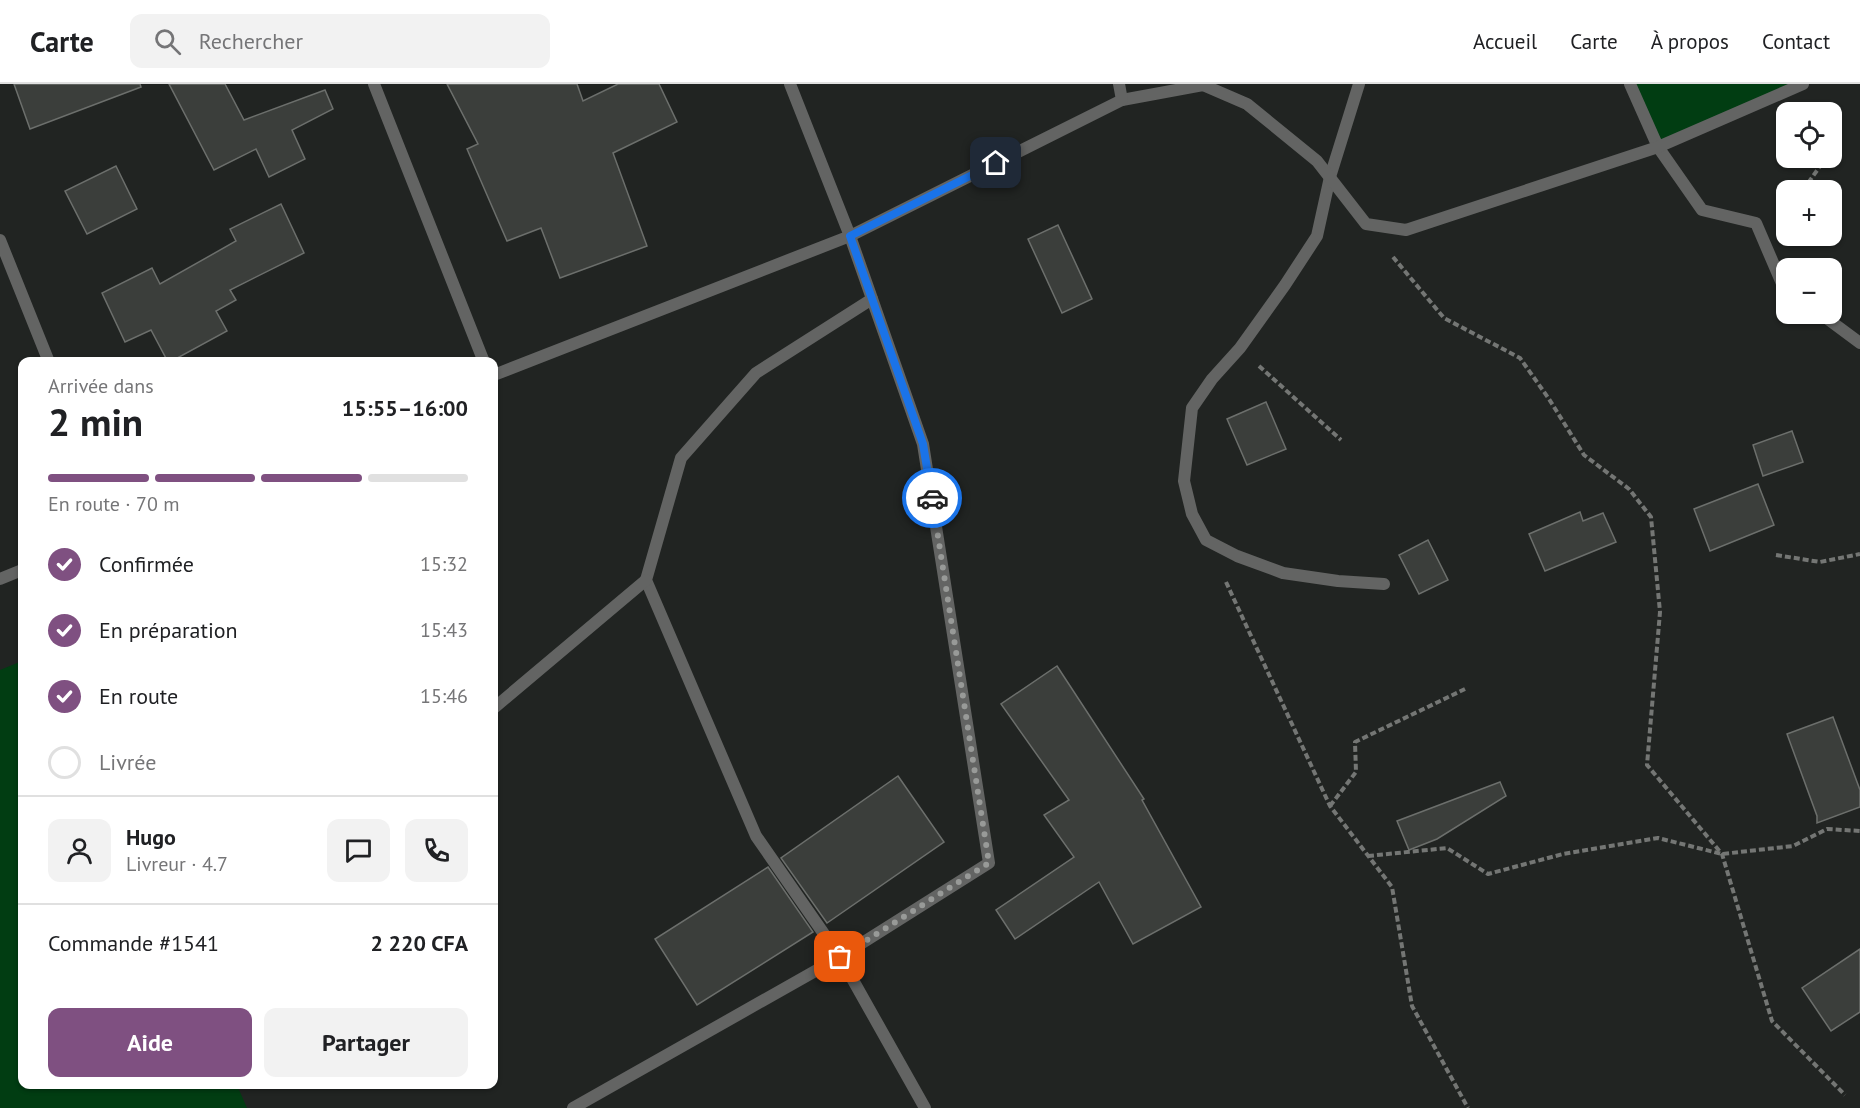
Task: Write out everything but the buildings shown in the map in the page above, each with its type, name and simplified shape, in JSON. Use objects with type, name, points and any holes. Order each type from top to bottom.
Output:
[{"type":"street","points":[[374,84],[482,357]]},
{"type":"street","points":[[573,1108],[840,957],[989,863],[923,444],[850,236],[790,84]]},
{"type":"street","points":[[1119,84],[1122,100]]},
{"type":"street","points":[[1359,84],[1330,177],[1317,236],[1240,348],[1212,379],[1192,408],[1184,481],[1192,514],[1206,540],[1237,556],[1283,573],[1338,581],[1384,584]]},
{"type":"street","points":[[1630,84],[1658,147],[1702,210],[1756,224],[1776,268]]},
{"type":"street","points":[[498,373],[850,236],[1122,100],[1203,85],[1247,104],[1317,161],[1366,224],[1406,230],[1658,147],[1803,84]]},
{"type":"street","points":[[0,240],[47,357]]},
{"type":"street","points":[[498,705],[646,580],[681,458],[756,373],[872,299]]},
{"type":"street","points":[[1834,324],[1860,343]]},
{"type":"street","points":[[0,579],[18,572]]},
{"type":"street","points":[[646,580],[756,836],[840,957],[925,1108]]},
{"type":"path","points":[[1366,224],[1444,318],[1520,358],[1584,455],[1629,489],[1651,517],[1660,612],[1647,765],[1722,854],[1772,1021],[1845,1095]]},
{"type":"path","points":[[1240,348],[1341,441]]},
{"type":"path","points":[[1206,540],[1330,806],[1392,887],[1412,1006],[1468,1108]]},
{"type":"path","points":[[1776,555],[1820,562],[1860,554]]},
{"type":"path","points":[[1330,806],[1356,772],[1355,742],[1465,689]]},
{"type":"path","points":[[1368,856],[1447,848],[1488,874],[1563,854],[1658,838],[1722,854],[1793,846],[1827,829],[1860,831]]},
{"type":"green space","points":[[1630,84],[1803,84],[1658,147]]},
{"type":"green space","points":[[18,663],[18,1089],[239,1089],[247,1108],[0,1108],[0,670]]},
{"type":"way so far","points":[[840,957],[989,863],[932,498]]},
{"type":"route","points":[[932,498],[923,444],[850,236],[996,163]]}]
